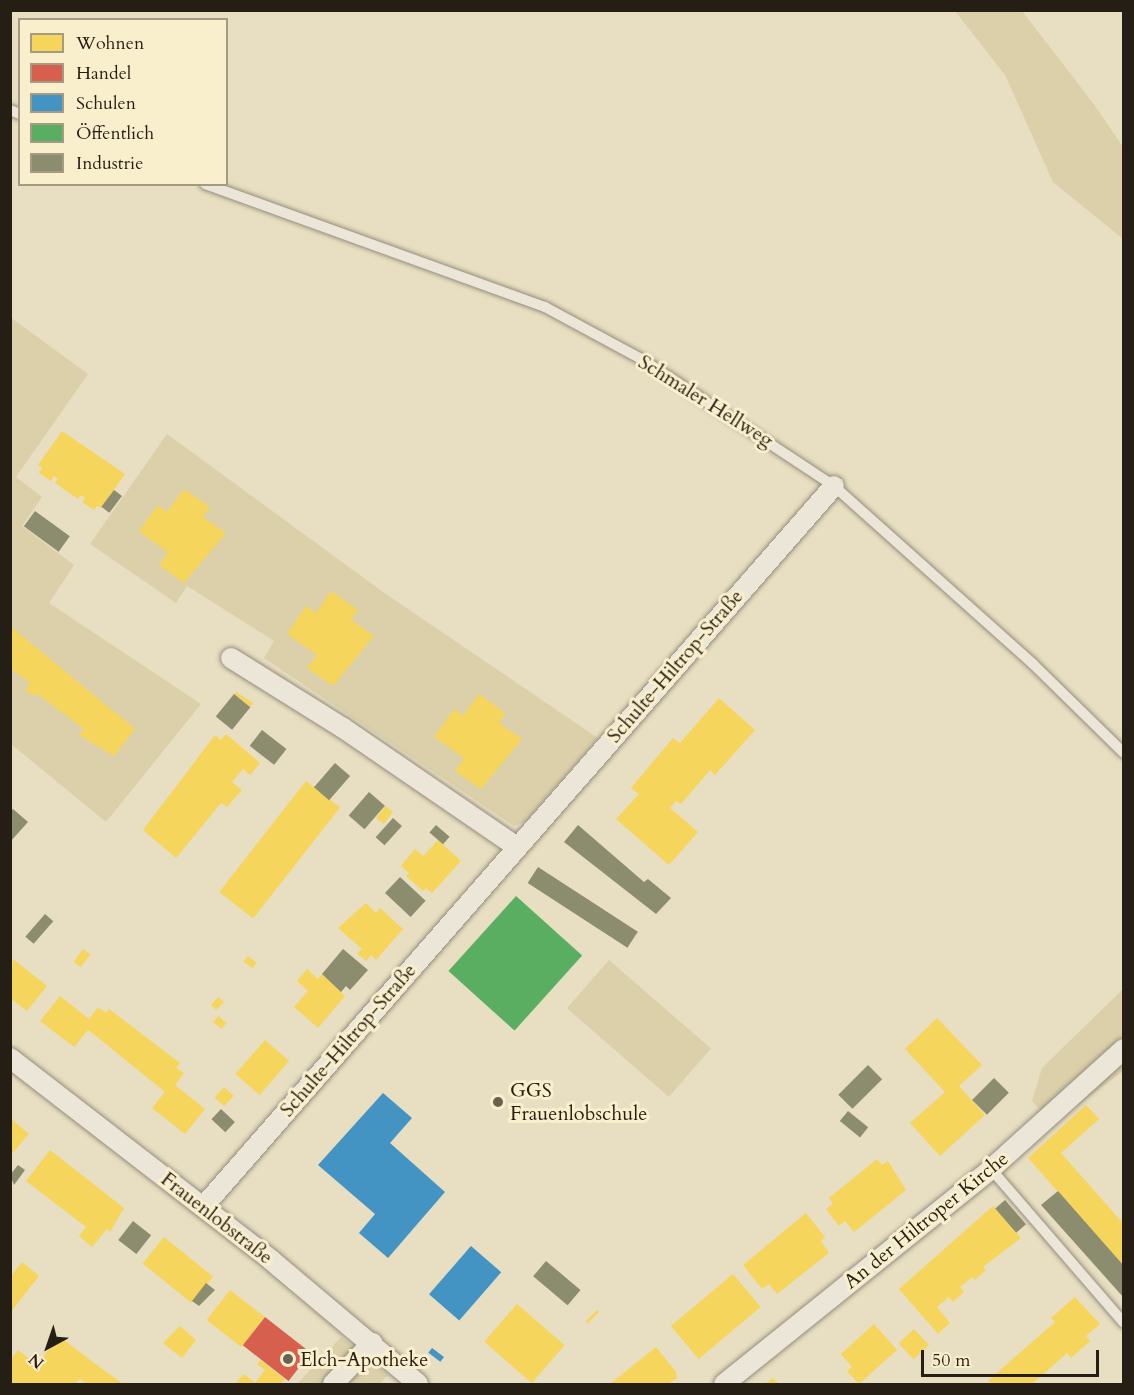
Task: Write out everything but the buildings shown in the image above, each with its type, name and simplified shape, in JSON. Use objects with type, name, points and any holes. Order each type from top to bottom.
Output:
[{"type":"street","name":"Schulte-Hiltrop-Straße","points":[[203,1207],[834,486]]},
{"type":"street","points":[[231,658],[343,728],[517,847]]},
{"type":"street","name":"An der Hiltroper Kirche","points":[[724,1384],[991,1169],[1124,1049]]},
{"type":"street","name":"Frauenlobstraße","points":[[10,1058],[203,1207],[372,1343],[418,1384]]},
{"type":"street","points":[[333,1384],[372,1343]]},
{"type":"lane","name":"Schmaler Hellweg","points":[[210,186],[545,307],[643,360],[834,486],[1033,664],[1124,753]]},
{"type":"lane","points":[[991,1169],[1124,1323]]},
{"type":"shaded area","points":[[955,11],[1022,11],[1093,103],[1123,147],[1123,239],[1053,182],[1005,75]]},
{"type":"shaded area","points":[[10,317],[88,374],[16,477],[42,497],[22,526],[74,565],[49,603],[201,704],[106,822],[11,744]]},
{"type":"shaded area","points":[[167,434],[383,592],[598,738],[525,822],[514,826],[264,658],[274,641],[187,586],[176,603],[90,544]]},
{"type":"shaded area","points":[[609,960],[711,1049],[669,1097],[567,1008]]},
{"type":"shaded area","points":[[1123,989],[1123,1071],[1053,1124],[1032,1101],[1042,1068]]},
{"type":"shaded area","points":[[341,1337],[388,1375],[379,1384],[297,1384]]},
{"type":"place","name":"GGS Frauenlobschule","points":[[498,1102]]},
{"type":"place","name":"Elch-Apotheke","points":[[288,1359]]}]
